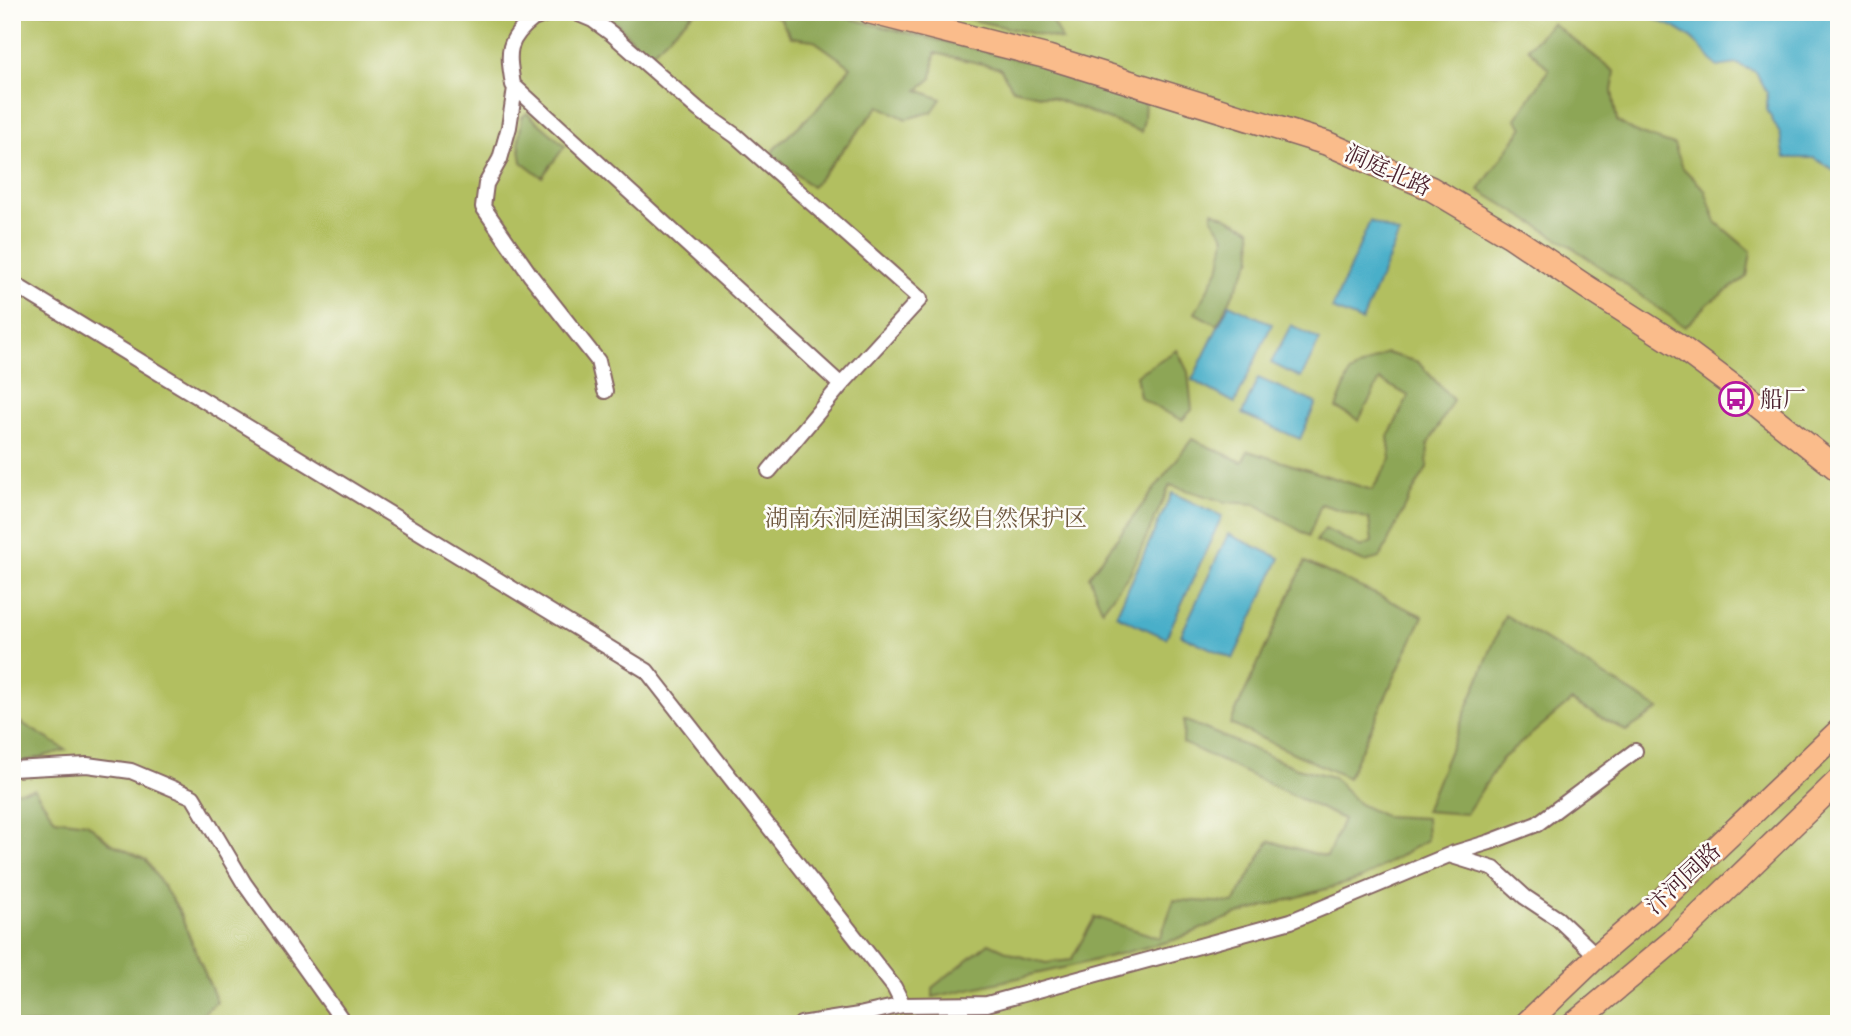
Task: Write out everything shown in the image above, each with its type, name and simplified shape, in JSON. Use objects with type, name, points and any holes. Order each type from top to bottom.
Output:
[{"type":"main road","name":"洞庭北路","points":[[870,12],[1048,57],[1326,143],[1430,188],[1509,235],[1679,346],[1839,470]]},
{"type":"main road","name":"洞庭北路","points":[[911,12],[1072,54],[1258,112],[1343,139],[1423,173],[1513,225],[1665,324],[1729,370],[1839,458]]},
{"type":"main road","name":"汴河园路","points":[[1526,1024],[1597,956],[1651,910],[1839,731]]},
{"type":"main road","name":"汴河园路","points":[[1574,1024],[1673,941],[1839,780]]},
{"type":"street","points":[[551,12],[529,16],[508,53],[515,88],[841,385]]},
{"type":"street","points":[[574,12],[593,20],[612,34],[699,110],[736,136],[920,299],[841,385],[769,471]]},
{"type":"street","points":[[515,88],[506,137],[500,159],[486,184],[483,207],[531,276],[598,361],[605,390]]},
{"type":"street","points":[[12,283],[647,671],[894,987],[902,1005]]},
{"type":"street","points":[[801,1024],[902,1005],[987,1004],[1291,921],[1449,855],[1537,824],[1635,751]]},
{"type":"street","points":[[12,769],[87,765],[131,771],[193,797],[244,883],[345,1024]]},
{"type":"street","points":[[1449,855],[1494,869],[1525,897],[1558,919],[1597,956]]},
{"type":"green space","name":"湖南东洞庭湖国家级自然保护区","points":[[12,12],[1839,12],[1839,1024],[12,1024]]},
{"type":"green space","points":[[588,12],[694,12],[647,57],[617,23],[596,19]]},
{"type":"green space","points":[[765,12],[827,12],[1038,64],[1065,76],[1145,99],[1141,132],[1053,98],[1013,89],[1000,68],[935,53],[932,78],[918,90],[941,99],[932,112],[906,119],[879,106],[812,187],[771,154],[817,109],[851,67],[813,40],[791,37],[780,18]]},
{"type":"green space","points":[[938,12],[1050,12],[1051,20],[1062,40]]},
{"type":"green space","points":[[1552,23],[1615,72],[1612,91],[1617,121],[1635,132],[1674,145],[1683,168],[1705,190],[1716,222],[1751,252],[1747,277],[1709,303],[1685,327],[1572,247],[1479,190],[1523,127],[1516,119],[1549,69],[1528,48]]},
{"type":"green space","points":[[527,113],[565,146],[542,177],[522,162],[519,141],[522,117]]},
{"type":"green space","points":[[1213,211],[1251,229],[1252,258],[1217,325],[1195,313],[1220,266],[1225,237],[1212,218]]},
{"type":"green space","points":[[1177,350],[1188,372],[1192,410],[1182,420],[1140,397],[1136,375]]},
{"type":"green space","points":[[1386,353],[1418,362],[1453,400],[1428,445],[1427,468],[1380,558],[1364,562],[1316,541],[1325,529],[1361,547],[1372,542],[1369,519],[1321,504],[1309,536],[1255,504],[1225,502],[1170,485],[1130,573],[1102,610],[1089,576],[1192,439],[1242,462],[1248,451],[1372,490],[1391,459],[1388,437],[1409,396],[1380,380],[1359,420],[1336,408],[1350,373]]},
{"type":"green space","points":[[1305,562],[1423,616],[1348,778],[1230,724]]},
{"type":"green space","points":[[1505,615],[1659,709],[1626,731],[1571,701],[1502,759],[1466,814],[1425,811]]},
{"type":"green space","points":[[12,717],[66,750],[12,765]]},
{"type":"green space","points":[[1184,720],[1297,768],[1333,777],[1359,804],[1384,816],[1426,818],[1427,840],[1361,879],[1238,914],[1174,940],[933,997],[933,987],[989,943],[1015,955],[1046,963],[1071,960],[1095,917],[1160,938],[1174,900],[1234,903],[1269,841],[1327,857],[1343,819],[1183,743]]},
{"type":"green space","points":[[34,789],[55,819],[87,823],[110,843],[146,860],[178,909],[217,1002],[189,1024],[12,1024],[12,792]]},
{"type":"water","points":[[1642,12],[1839,12],[1839,173],[1814,158],[1785,158],[1780,134],[1767,110],[1767,93],[1756,72],[1737,64],[1717,67],[1689,37]]},
{"type":"water","points":[[1370,221],[1399,234],[1362,321],[1332,309]]},
{"type":"water","points":[[1229,304],[1272,324],[1235,403],[1192,380]]},
{"type":"water","points":[[1291,325],[1320,340],[1301,378],[1271,363]]},
{"type":"water","points":[[1258,378],[1316,403],[1300,439],[1242,414]]},
{"type":"water","points":[[1172,493],[1222,516],[1166,638],[1116,615]]},
{"type":"water","points":[[1228,534],[1280,558],[1233,659],[1181,635]]},
{"type":"place","name":"船厂","points":[[1736,399]]}]
